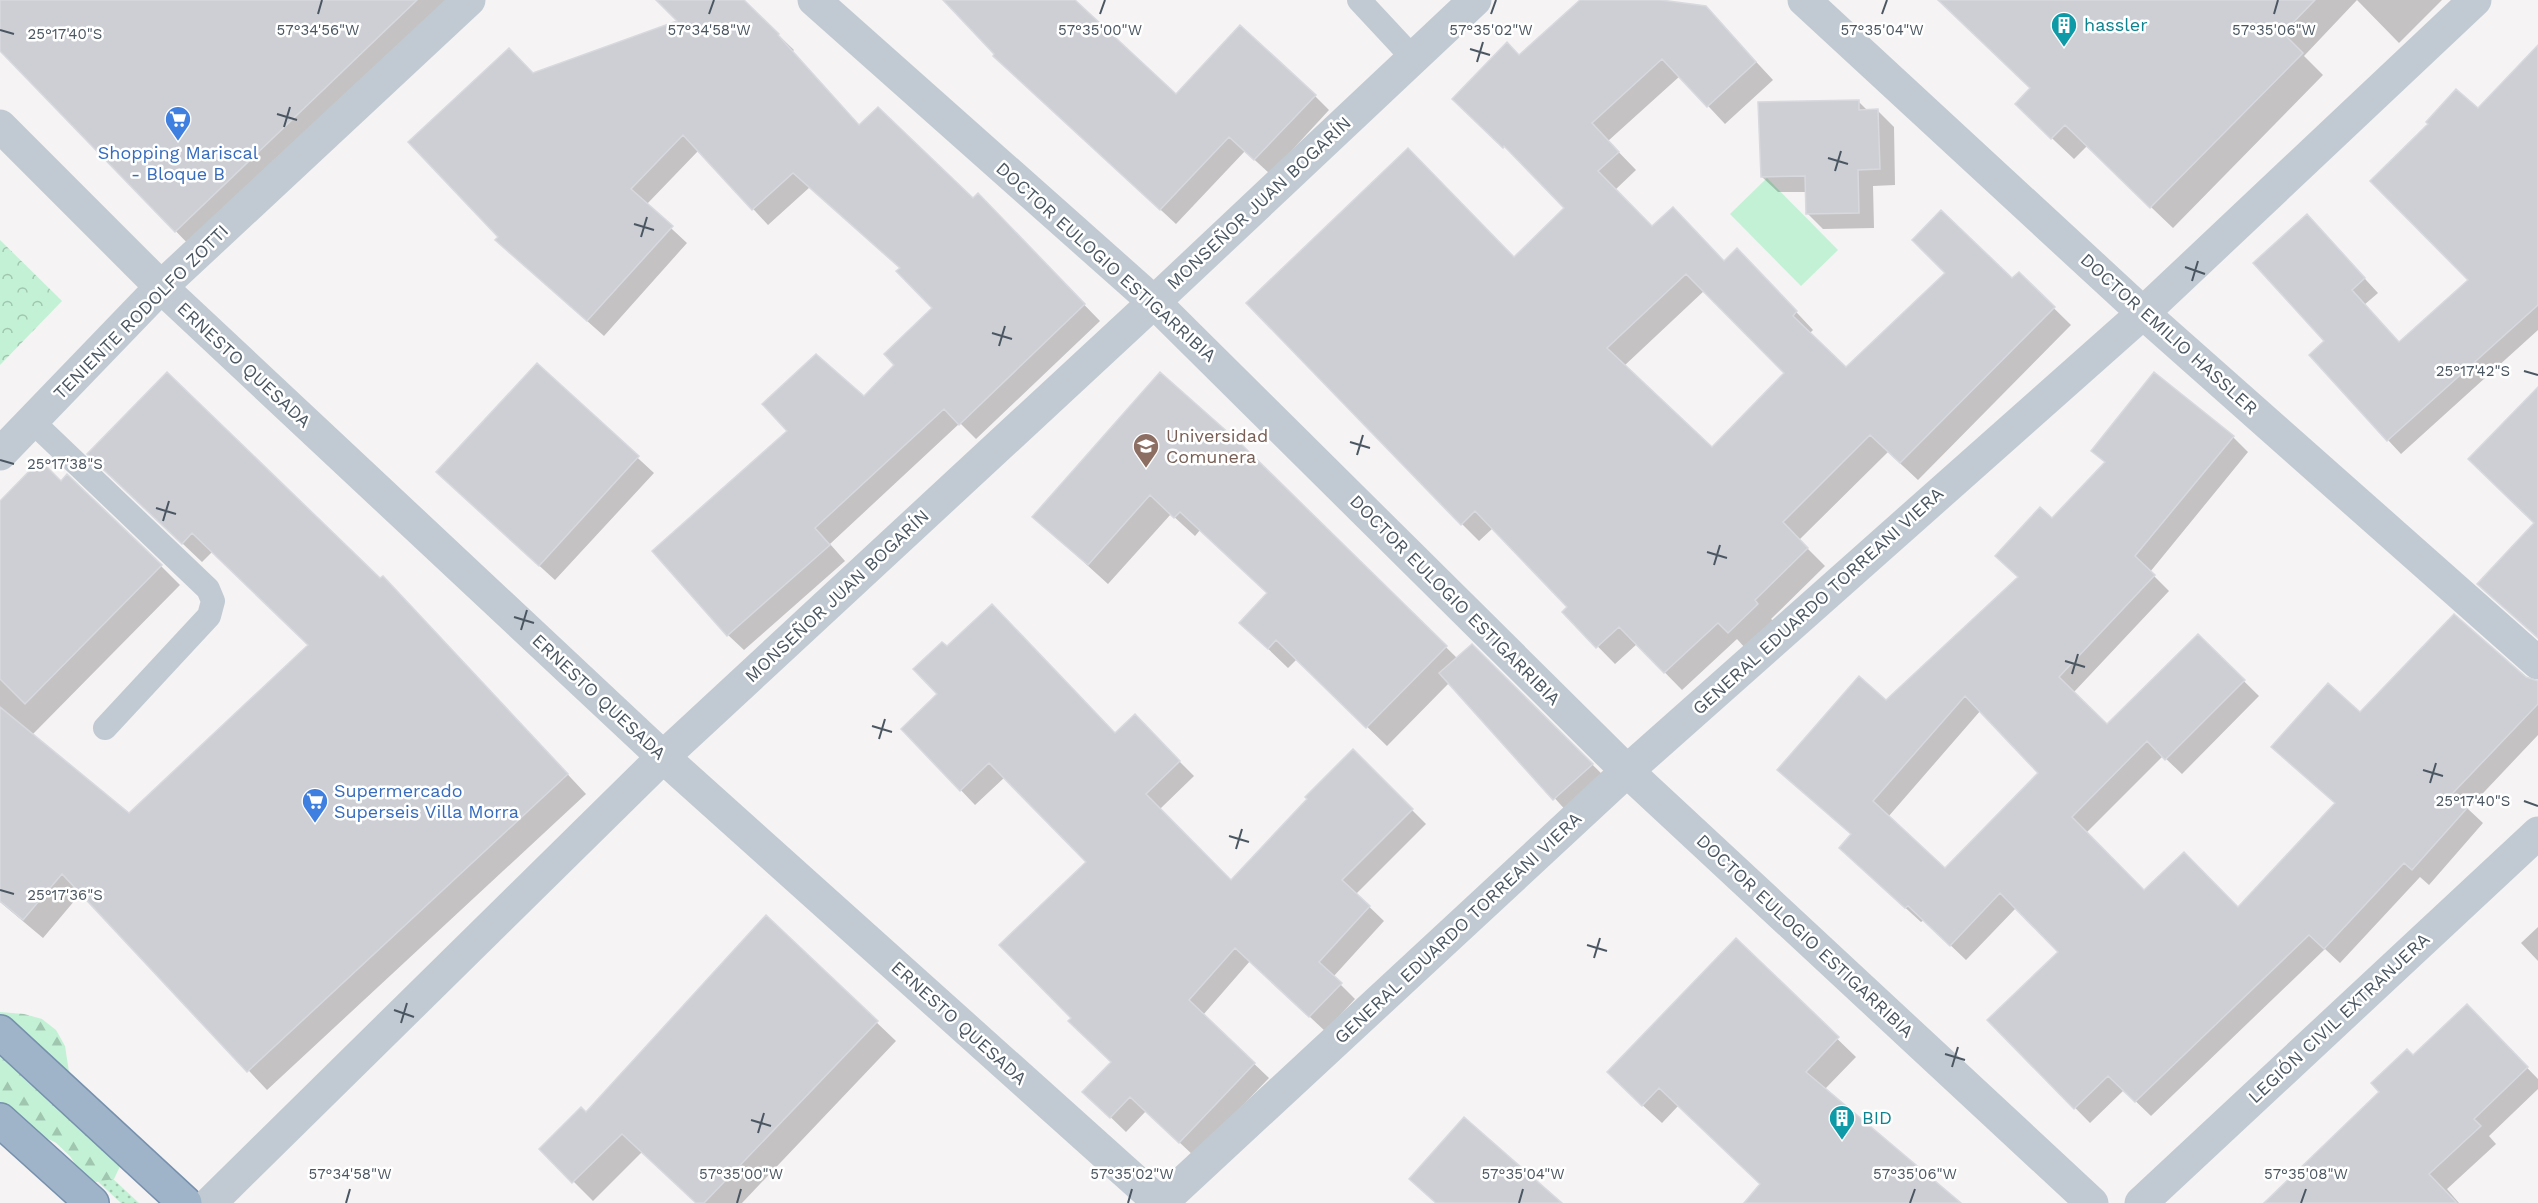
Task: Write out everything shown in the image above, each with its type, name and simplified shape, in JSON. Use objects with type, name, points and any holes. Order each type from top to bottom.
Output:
[{"type":"highway","points":[[0,1032],[185,1203]]},
{"type":"highway","points":[[0,1120],[92,1203]]},
{"type":"street","name":"TENIENTE RODOLFO ZOTTI","points":[[0,454],[160,287],[469,0]]},
{"type":"street","name":"DOCTOR EULOGIO ESTIGARRIBIA","points":[[814,0],[1154,302],[1627,771],[2092,1203]]},
{"type":"street","name":"MONSEÑOR JUAN BOGARÍN","points":[[210,1203],[663,757],[1154,302],[1475,0]]},
{"type":"street","name":"DOCTOR EMILIO HASSLER","points":[[1804,0],[2143,313],[2538,663]]},
{"type":"street","name":"GENERAL EDUARDO TORREANI VIERA","points":[[1160,1203],[1627,771],[2143,313],[2475,0]]},
{"type":"street","name":"ERNESTO QUESADA","points":[[0,126],[160,287],[663,757],[1160,1203]]},
{"type":"street","name":"LEGIÓN CIVIL EXTRANJERA","points":[[2141,1203],[2538,833]]},
{"type":"lane","points":[[1359,0],[1413,58]]},
{"type":"lane","points":[[33,422],[208,589],[213,601],[209,616],[105,728]]},
{"type":"green space","points":[[1767,178],[1838,250],[1801,286],[1730,214]]},
{"type":"green space","points":[[0,240],[62,301],[0,365]]},
{"type":"green space","points":[[0,1012],[24,1014],[42,1019],[56,1030],[65,1046],[71,1085],[122,1162],[114,1179],[96,1182],[80,1172],[70,1156],[57,1143],[0,1118]]},
{"type":"green space","points":[[0,1074],[139,1203],[121,1203],[0,1091]]},
{"type":"building","name":"Shopping Mariscal - Bloque B","points":[[0,0],[417,0],[175,232],[0,51]]},
{"type":"building","points":[[656,0],[744,0],[779,34],[859,125],[878,107],[973,198],[978,193],[1085,304],[959,425],[944,409],[815,528],[830,545],[727,636],[652,551],[787,431],[762,404],[816,354],[864,396],[894,365],[884,354],[932,308],[896,271],[900,268],[793,173],[752,210],[683,135],[631,189],[673,226],[587,321],[495,240],[498,237],[408,142],[509,48],[533,73],[677,21]]},
{"type":"building","points":[[943,0],[1075,0],[1176,94],[1240,25],[1316,95],[1254,160],[1229,137],[1160,210],[993,56],[994,54]]},
{"type":"building","points":[[1580,0],[1661,0],[1706,6],[1756,62],[1707,107],[1662,59],[1592,123],[1619,152],[1598,171],[1652,226],[1673,207],[1724,261],[1737,248],[1797,311],[1793,316],[1846,367],[1945,273],[1912,240],[1941,210],[2012,278],[2019,272],[2055,307],[1900,463],[1870,435],[1783,522],[1808,548],[1755,600],[1758,604],[1728,633],[1718,623],[1664,673],[1619,627],[1596,648],[1562,612],[1567,607],[1475,511],[1461,525],[1246,303],[1408,148],[1514,257],[1564,208],[1504,146],[1503,148],[1452,99],[1507,42],[1519,55]],"holes":[[[1686,274],[1784,373],[1712,447],[1607,348]]]},
{"type":"building","points":[[1938,0],[2315,0],[2283,33],[2303,53],[2150,208],[2065,125],[2051,139],[2015,104],[2030,88]]},
{"type":"building","points":[[2538,45],[2538,305],[2387,441],[2309,355],[2324,341],[2253,263],[2307,214],[2365,278],[2352,290],[2399,342],[2468,280],[2370,181],[2428,124],[2426,122],[2456,89],[2478,108]]},
{"type":"building","points":[[1859,100],[1859,110],[1878,109],[1880,169],[1858,170],[1859,213],[1806,214],[1805,176],[1761,177],[1758,102]]},
{"type":"building","points":[[537,363],[639,456],[539,566],[436,472]]},
{"type":"building","name":"Supermercado Superseis Villa Morra","points":[[167,372],[380,578],[383,576],[568,774],[247,1072],[62,874],[23,920],[0,901],[0,707],[129,813],[308,645],[192,533],[182,544],[87,454]]},
{"type":"building","points":[[1160,372],[1240,443],[1447,646],[1366,728],[1276,640],[1268,649],[1239,623],[1267,593],[1180,512],[1174,518],[1150,495],[1088,565],[1032,517]]},
{"type":"building","points":[[2154,372],[2234,436],[2135,556],[2155,575],[2059,677],[2107,724],[2198,634],[2245,680],[2165,760],[2147,741],[2072,817],[2144,890],[2184,852],[2238,907],[2335,803],[2271,747],[2328,683],[2360,712],[2454,614],[2526,677],[2538,681],[2538,704],[2453,793],[2468,807],[2412,870],[2404,863],[2324,949],[2309,935],[2135,1102],[2108,1076],[2074,1109],[1987,1020],[2058,952],[2000,893],[1950,946],[1908,906],[1905,908],[1839,848],[1851,834],[1777,770],[1859,676],[1886,700],[2018,577],[1995,556],[2040,507],[2052,518],[2105,462],[2091,451]],"holes":[[[1965,696],[2038,773],[1945,868],[1873,801]]]},
{"type":"building","points":[[2538,387],[2538,638],[2477,584],[2534,523],[2468,459]]},
{"type":"building","points":[[40,460],[61,481],[67,474],[162,565],[25,704],[0,679],[0,501]]},
{"type":"building","points":[[992,604],[1115,733],[1135,714],[1180,761],[1146,794],[1231,880],[1307,799],[1305,797],[1353,749],[1413,809],[1342,880],[1370,906],[1319,962],[1342,983],[1309,1017],[1235,948],[1189,1000],[1255,1063],[1179,1143],[1130,1097],[1110,1118],[1082,1092],[1111,1062],[1068,1021],[1071,1018],[999,945],[1086,862],[989,763],[960,791],[901,729],[937,694],[913,669],[942,642],[947,646]]},
{"type":"building","points":[[1472,644],[1593,764],[1553,800],[1439,673]]},
{"type":"building","points":[[766,915],[878,1021],[704,1203],[696,1203],[622,1134],[572,1183],[539,1149],[581,1107],[586,1112]]},
{"type":"building","points":[[1736,938],[1839,1037],[1806,1072],[1961,1203],[1744,1203],[1760,1184],[1659,1088],[1642,1106],[1607,1072]]},
{"type":"building","points":[[2467,1004],[2528,1067],[2474,1119],[2481,1126],[2429,1174],[2457,1203],[2264,1203],[2379,1092],[2371,1083],[2407,1049],[2413,1055]]},
{"type":"building","points":[[1464,1117],[1562,1203],[1436,1203],[1409,1179]]},
{"type":"place","name":"hassler","points":[[2064,48]]},
{"type":"place","name":"Shopping Mariscal - Bloque B","points":[[178,142]]},
{"type":"place","name":"Universidad Comunera","points":[[1146,469]]},
{"type":"place","name":"Supermercado Superseis Villa Morra","points":[[315,824]]},
{"type":"place","name":"BID","points":[[1842,1141]]}]
